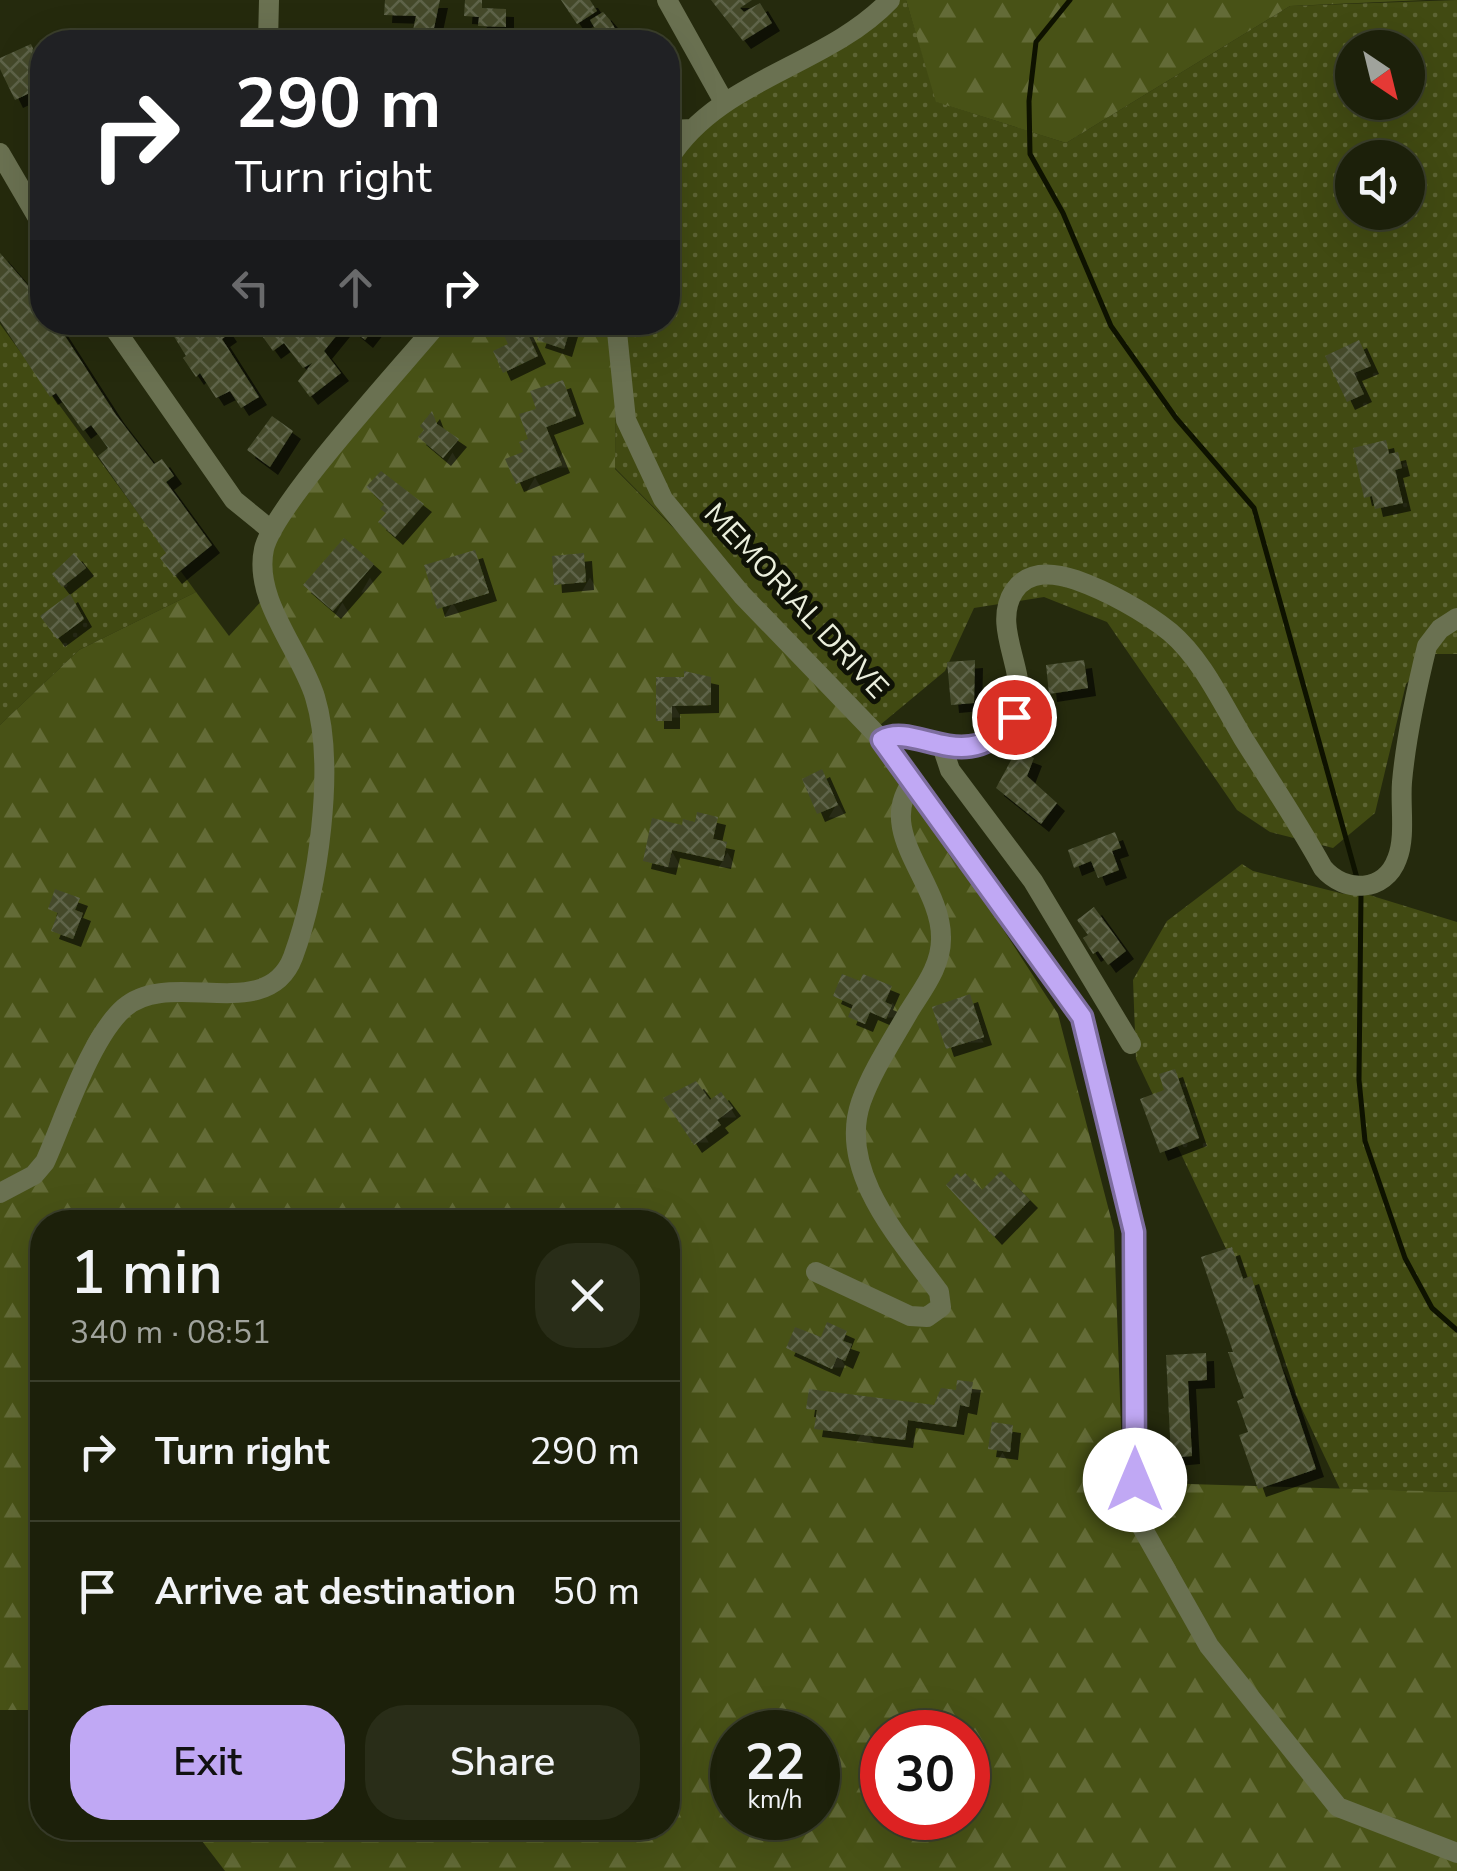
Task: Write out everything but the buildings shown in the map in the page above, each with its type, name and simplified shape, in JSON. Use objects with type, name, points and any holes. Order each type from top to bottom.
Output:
[{"type":"street","points":[[268,30],[269,0]]},
{"type":"street","points":[[667,0],[724,102]]},
{"type":"street","points":[[680,145],[724,102],[862,24],[890,0]]},
{"type":"street","points":[[680,130],[693,129]]},
{"type":"street","points":[[0,154],[30,205]]},
{"type":"street","points":[[119,335],[234,500],[272,531]]},
{"type":"street","points":[[0,1193],[34,1175],[45,1162],[100,1042],[124,1008],[163,990],[246,993],[276,980],[292,958],[319,842],[325,752],[312,686],[275,610],[264,574],[265,546],[272,531],[429,335]]},
{"type":"street","name":"MEMORIAL DRIVE","points":[[617,335],[626,420],[663,499],[742,595],[882,740],[1082,1017],[1134,1232],[1135,1515],[1210,1646],[1338,1806],[1457,1853]]},
{"type":"street","points":[[882,740],[896,735],[942,746],[984,742],[1010,722],[1021,695],[1008,628],[1011,598],[1022,583],[1037,575],[1067,577],[1138,612],[1178,640],[1209,682],[1323,868],[1343,884],[1371,885],[1383,879],[1398,856],[1402,780],[1426,646],[1440,629],[1457,618]]},
{"type":"street","points":[[942,746],[950,770],[1033,881],[1131,1044]]},
{"type":"street","points":[[816,1272],[910,1316],[932,1315],[942,1302],[877,1203],[856,1142],[858,1114],[868,1087],[930,976],[941,948],[938,914],[898,817],[903,795],[914,781]]},
{"type":"green space","points":[[895,0],[906,0],[937,102],[1066,143],[1290,6],[1457,0],[1457,654],[1434,654],[1406,684],[1375,813],[1333,848],[1270,832],[1237,810],[1107,622],[1044,597],[974,608],[945,671],[874,730],[615,468],[616,335],[680,335],[680,129]]},
{"type":"green space","points":[[906,0],[1426,0],[1290,6],[1066,143],[936,102]]},
{"type":"green space","points":[[0,324],[196,592],[79,650],[0,725]]},
{"type":"green space","points":[[434,335],[616,335],[615,469],[874,730],[1058,1014],[1114,1230],[1123,1482],[1457,1492],[1457,1871],[225,1871],[201,1840],[680,1840],[680,1210],[30,1210],[30,1710],[0,1710],[0,725],[79,650],[196,592],[229,636],[268,594],[269,536]]},
{"type":"green space","points":[[1242,864],[1253,871],[1344,894],[1366,894],[1457,922],[1457,1492],[1340,1489],[1136,1059],[1133,980],[1167,921]]},
{"type":"waterway","points":[[1070,0],[1036,42],[1029,101],[1030,154],[1063,213],[1111,326],[1176,418],[1254,508],[1357,878]]},
{"type":"waterway","points":[[1361,893],[1359,1080],[1365,1141],[1405,1258],[1432,1308],[1457,1330]]},
{"type":"route","points":[[1014,717],[1002,732],[976,744],[942,746],[896,735],[882,740],[1082,1017],[1134,1232],[1135,1480]]}]
